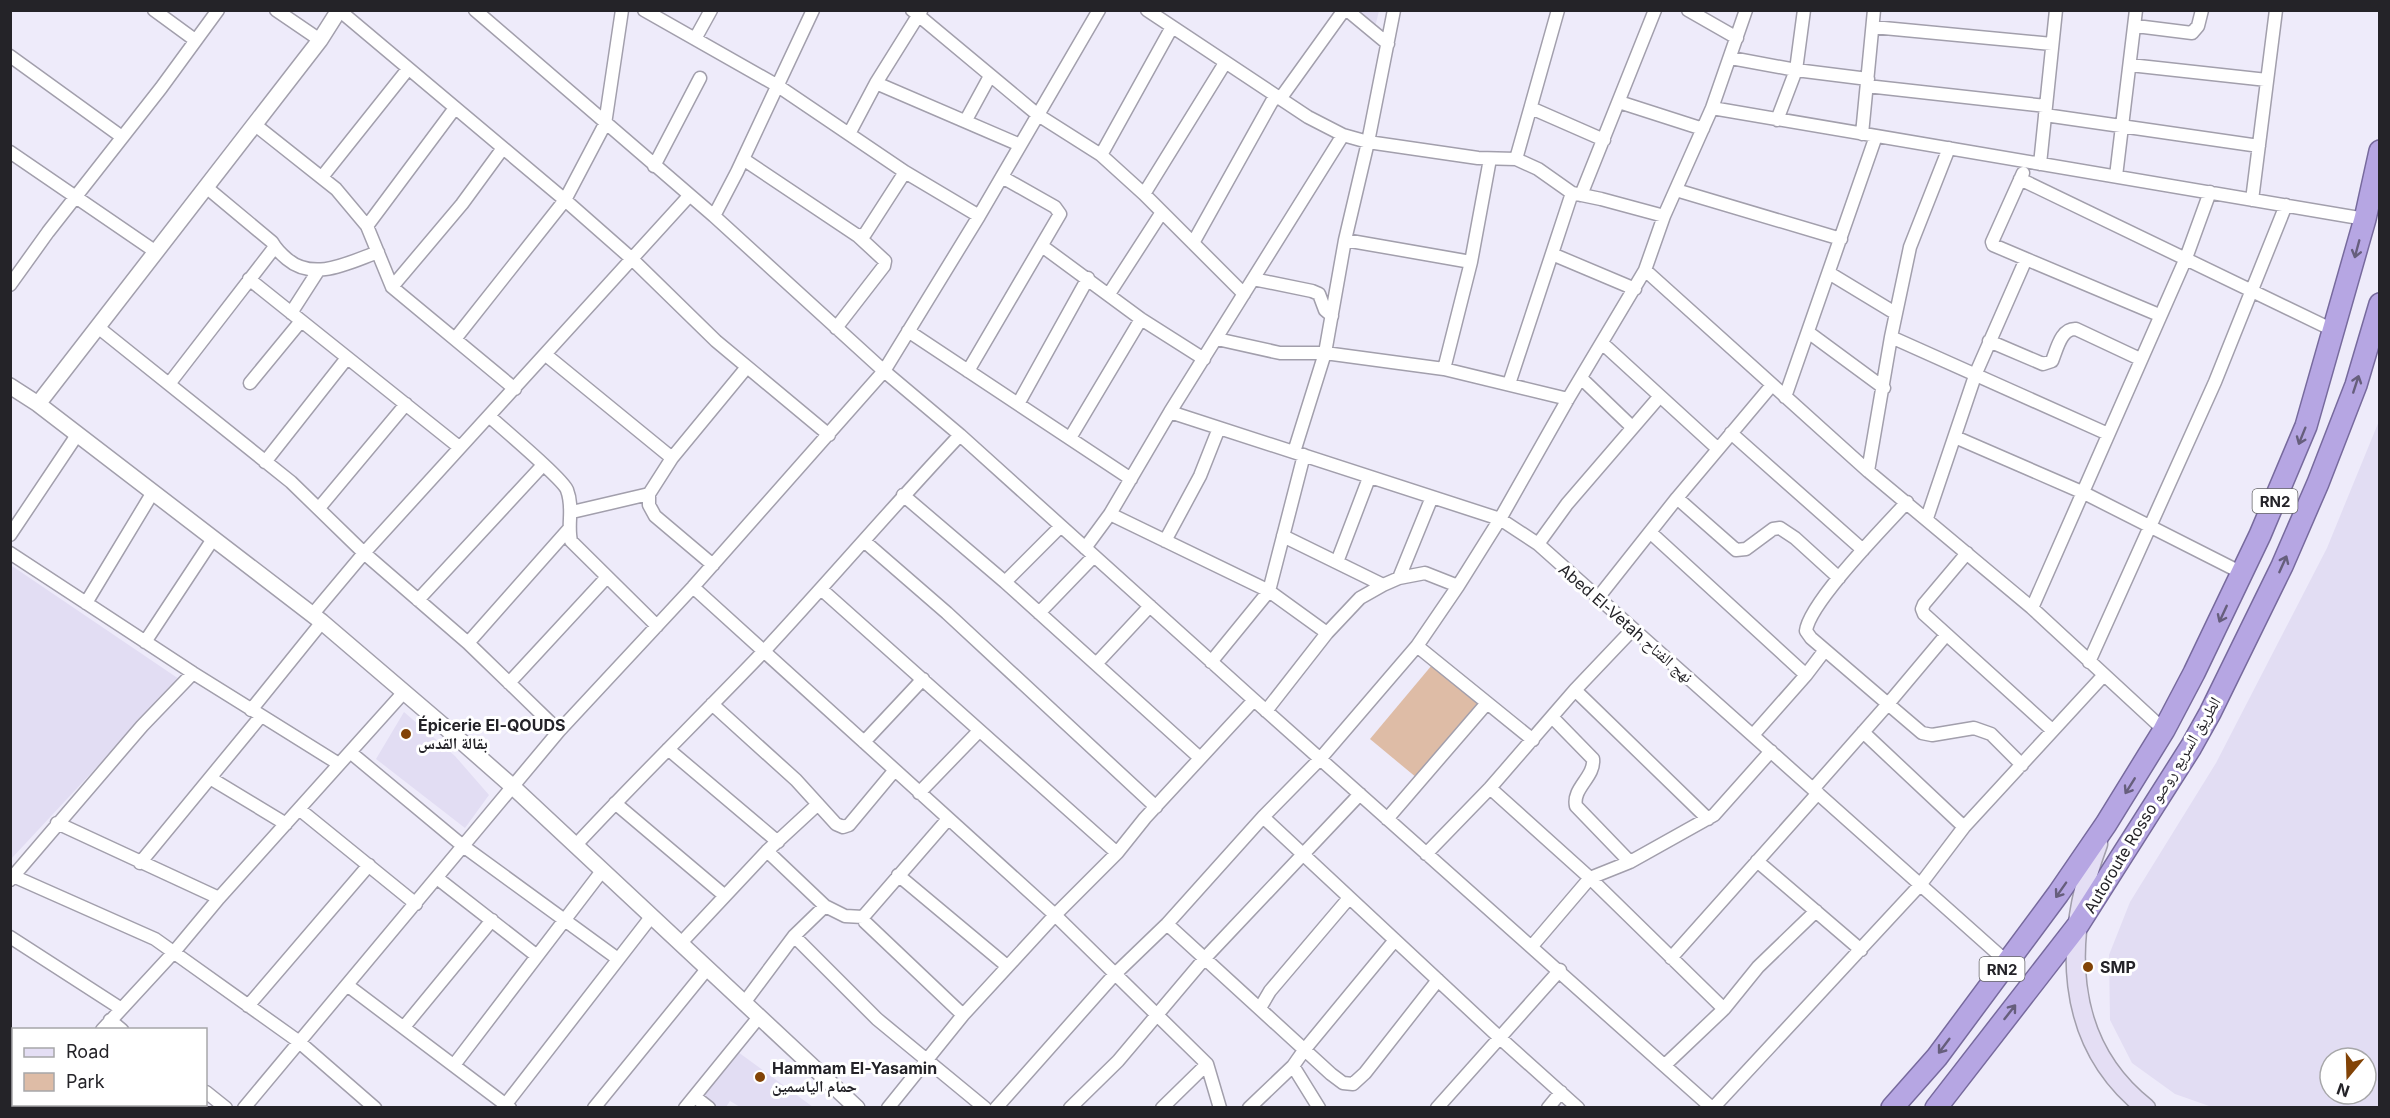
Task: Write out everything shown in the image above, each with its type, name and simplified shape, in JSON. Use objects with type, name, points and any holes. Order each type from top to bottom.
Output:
[{"type":"highway","name":"Autoroute Rosso الطريق السريع روصو","points":[[1892,1107],[1937,1057],[2058,894],[2106,825],[2164,730],[2260,535],[2306,426],[2335,331],[2365,219],[2379,151]]},
{"type":"highway","name":"Autoroute Rosso الطريق السريع روصو","points":[[1936,1107],[2078,925],[2190,747],[2243,649],[2282,566],[2338,434],[2379,304]]},
{"type":"main road","points":[[2106,825],[2087,873],[2080,902],[2076,968],[2084,1023],[2095,1049],[2116,1081],[2146,1107]]},
{"type":"street","points":[[154,10],[195,40]]},
{"type":"street","points":[[10,285],[218,10]]},
{"type":"street","points":[[276,10],[320,40]]},
{"type":"street","points":[[38,404],[320,40],[339,10],[565,200],[632,259],[716,341],[829,435]]},
{"type":"street","points":[[475,10],[714,216],[884,371],[960,435],[1426,854],[1713,1107],[1920,885],[1964,827],[2103,676]]},
{"type":"street","points":[[455,339],[565,200],[605,124],[622,10]]},
{"type":"street","points":[[644,10],[778,86],[905,172],[979,216]]},
{"type":"street","points":[[695,39],[711,10]]},
{"type":"street","points":[[714,216],[813,10]]},
{"type":"street","points":[[244,1107],[559,731],[713,565],[884,371],[979,216],[1099,10]]},
{"type":"street","points":[[1147,10],[1277,98],[1322,126],[1343,135],[1368,142],[1490,159],[1516,159],[1538,169],[1576,194],[1664,216]]},
{"type":"street","points":[[1193,243],[1277,98],[1346,10],[1388,44]]},
{"type":"street","points":[[1211,662],[1269,591],[1283,536],[1299,454],[1325,353],[1345,240],[1368,142],[1394,10]]},
{"type":"street","points":[[1516,159],[1558,10]]},
{"type":"street","points":[[1509,384],[1552,254],[1576,194],[1604,140],[1655,10]]},
{"type":"street","points":[[1688,10],[1737,38]]},
{"type":"street","points":[[996,1107],[1114,975],[1167,924],[1263,817],[1320,759],[1417,646],[1500,519],[1645,270],[1664,216],[1712,108],[1746,10]]},
{"type":"street","points":[[1778,120],[1796,70],[1804,10]]},
{"type":"street","points":[[1862,134],[1874,10]]},
{"type":"street","points":[[2055,10],[2045,111],[2035,163],[2020,179],[1992,242],[1993,245],[2159,315]]},
{"type":"street","points":[[2116,177],[2136,26],[2136,10]]},
{"type":"street","points":[[2136,26],[2192,33],[2198,26],[2202,10]]},
{"type":"street","points":[[2252,200],[2276,10]]},
{"type":"street","points":[[849,134],[917,12],[1038,115],[1101,155],[1144,194],[1244,294]]},
{"type":"street","points":[[1101,155],[1172,27]]},
{"type":"street","points":[[1873,27],[2052,44]]},
{"type":"street","points":[[10,56],[122,137]]},
{"type":"street","points":[[1731,58],[2122,125],[2259,146]]},
{"type":"street","points":[[1144,194],[1225,63]]},
{"type":"street","points":[[2130,64],[2267,80]]},
{"type":"street","points":[[322,177],[408,69]]},
{"type":"street","points":[[966,120],[990,76]]},
{"type":"street","points":[[654,166],[700,78]]},
{"type":"street","points":[[876,83],[1020,145]]},
{"type":"street","points":[[1619,102],[1703,129]]},
{"type":"street","points":[[367,226],[455,108]]},
{"type":"street","points":[[1531,108],[1604,140]]},
{"type":"street","points":[[1712,108],[2365,219]]},
{"type":"street","points":[[254,124],[336,189],[367,226],[392,287],[515,389]]},
{"type":"street","points":[[1039,612],[1090,552],[1170,412],[1343,135]]},
{"type":"street","points":[[1785,398],[1876,136]]},
{"type":"street","points":[[392,287],[462,204],[503,148]]},
{"type":"street","points":[[1868,471],[1895,313],[1909,253],[1919,220],[1949,148]]},
{"type":"street","points":[[10,152],[156,252]]},
{"type":"street","points":[[743,159],[858,236],[885,261],[884,266],[836,328]]},
{"type":"street","points":[[1444,369],[1471,262],[1490,159]]},
{"type":"street","points":[[858,236],[865,234],[905,172]]},
{"type":"street","points":[[968,371],[1059,217],[1059,211],[1002,177]]},
{"type":"street","points":[[2020,179],[2335,331]]},
{"type":"street","points":[[206,187],[272,242],[274,248],[296,267],[318,271],[378,252]]},
{"type":"street","points":[[1676,190],[1840,239]]},
{"type":"street","points":[[2032,608],[2186,258],[2210,192]]},
{"type":"street","points":[[140,863],[210,778],[364,553],[689,196]]},
{"type":"street","points":[[2089,662],[2151,528],[2253,290],[2286,205]]},
{"type":"street","points":[[1109,294],[1162,212]]},
{"type":"street","points":[[1345,240],[1471,262]]},
{"type":"street","points":[[1042,246],[1141,319],[1204,359]]},
{"type":"street","points":[[169,384],[274,248]]},
{"type":"street","points":[[1552,254],[1635,289]]},
{"type":"street","points":[[1927,518],[1976,373],[2026,259]]},
{"type":"street","points":[[1645,270],[1868,471],[2032,608],[2164,730]]},
{"type":"street","points":[[250,383],[296,317],[318,271]]},
{"type":"street","points":[[1828,273],[1895,313]]},
{"type":"street","points":[[1018,404],[1088,278]]},
{"type":"street","points":[[249,279],[459,447]]},
{"type":"street","points":[[1253,279],[1319,294],[1325,310],[1332,316]]},
{"type":"street","points":[[1070,438],[1141,319]]},
{"type":"street","points":[[99,328],[319,508],[364,553],[468,643],[559,731]]},
{"type":"street","points":[[1989,341],[2043,364],[2052,361],[2065,332],[2076,329],[2140,359]]},
{"type":"street","points":[[908,331],[1131,479]]},
{"type":"street","points":[[1808,332],[1884,388]]},
{"type":"street","points":[[1891,336],[2108,434]]},
{"type":"street","points":[[1217,339],[1280,353],[1325,353],[1444,369],[1568,399]]},
{"type":"street","points":[[1602,343],[1718,449]]},
{"type":"street","points":[[546,355],[672,458]]},
{"type":"street","points":[[265,462],[347,358]]},
{"type":"street","points":[[713,565],[655,516],[649,505],[649,494],[672,458],[747,367]]},
{"type":"street","points":[[1581,378],[1632,427]]},
{"type":"street","points":[[1597,599],[1677,498],[1772,385]]},
{"type":"street","points":[[10,386],[38,404],[317,619],[404,692],[512,786],[856,1107]]},
{"type":"street","points":[[1538,544],[1568,504],[1660,396]]},
{"type":"street","points":[[319,508],[406,404]]},
{"type":"street","name":"Abed El-Vetah نهج الفتاح","points":[[1170,412],[1500,519],[1538,544],[1597,599],[1634,628],[2007,962]]},
{"type":"street","points":[[489,416],[567,488],[572,512],[568,531],[571,541],[657,626]]},
{"type":"street","points":[[1165,540],[1200,476],[1219,428]]},
{"type":"street","points":[[1731,433],[1863,550]]},
{"type":"street","points":[[10,535],[77,435]]},
{"type":"street","points":[[575,846],[764,651],[903,495],[960,435]]},
{"type":"street","points":[[1955,437],[2084,493],[2242,573]]},
{"type":"street","points":[[418,600],[543,465]]},
{"type":"street","points":[[1337,562],[1369,478]]},
{"type":"street","points":[[86,603],[153,492]]},
{"type":"street","points":[[572,512],[649,494]]},
{"type":"street","points":[[903,495],[1039,612],[1200,758]]},
{"type":"street","points":[[1399,578],[1432,498]]},
{"type":"street","points":[[1677,498],[1736,550],[1746,549],[1773,529],[1780,528],[1795,538],[1839,578]]},
{"type":"street","points":[[1907,502],[1863,550],[1811,614],[1807,623],[1808,635],[1922,733],[1932,735],[1974,728],[1991,734],[2022,765]]},
{"type":"street","points":[[1110,514],[1269,591],[1327,633]]},
{"type":"street","points":[[1005,582],[1060,526]]},
{"type":"street","points":[[468,643],[568,531]]},
{"type":"street","points":[[1650,533],[1806,675]]},
{"type":"street","points":[[1283,536],[1383,585]]},
{"type":"street","points":[[146,642],[213,539]]},
{"type":"street","points":[[864,541],[947,613],[1156,807]]},
{"type":"street","points":[[10,553],[193,673],[339,764]]},
{"type":"street","points":[[1967,554],[1922,609],[1924,614],[2052,730]]},
{"type":"street","points":[[1266,711],[1327,633],[1360,598],[1399,578],[1425,573],[1458,586]]},
{"type":"street","points":[[509,683],[607,577]]},
{"type":"street","points":[[693,587],[1055,915],[1207,1064],[1220,1107]]},
{"type":"street","points":[[821,589],[1117,853]]},
{"type":"street","points":[[1096,664],[1150,606]]},
{"type":"street","points":[[1426,854],[1490,788],[1575,690],[1634,628]]},
{"type":"street","points":[[1671,958],[1757,861],[1946,635]]},
{"type":"street","points":[[1417,646],[1533,740]]},
{"type":"street","points":[[1753,735],[1825,650]]},
{"type":"street","points":[[193,673],[142,726],[12,878],[155,939],[298,1041],[375,1107]]},
{"type":"street","points":[[864,742],[923,679]]},
{"type":"street","points":[[1575,690],[1708,819]]},
{"type":"street","points":[[106,1025],[174,952],[219,898],[404,692]]},
{"type":"street","points":[[888,1107],[963,1015],[1007,966],[1117,853],[1254,700]]},
{"type":"street","points":[[1387,819],[1487,703]]},
{"type":"street","points":[[712,704],[796,780],[836,824],[843,827],[849,825],[894,771]]},
{"type":"street","points":[[1552,717],[1593,759],[1592,771],[1576,794],[1576,806],[1630,862]]},
{"type":"street","points":[[919,793],[979,731]]},
{"type":"street","points":[[1863,732],[1964,827]]},
{"type":"street","points":[[668,749],[778,842]]},
{"type":"street","points":[[1532,946],[1590,878],[1630,862],[1714,815],[1771,751]]},
{"type":"street","points":[[350,752],[463,846],[618,959]]},
{"type":"street","points":[[210,778],[286,824]]},
{"type":"street","points":[[1490,788],[1590,878],[1724,1009]]},
{"type":"street","points":[[1070,1107],[1118,1061],[1205,958],[1360,795]]},
{"type":"street","points":[[615,803],[724,896]]},
{"type":"street","points":[[680,944],[767,851],[818,804]]},
{"type":"street","points":[[299,808],[416,904]]},
{"type":"street","points":[[1263,817],[1437,980],[1578,1107]]},
{"type":"street","points":[[863,917],[948,819]]},
{"type":"street","points":[[57,823],[219,898]]},
{"type":"street","points":[[767,851],[825,906],[845,916],[863,917]]},
{"type":"street","points":[[1757,861],[1861,950]]},
{"type":"street","points":[[248,1006],[369,865]]},
{"type":"street","points":[[454,1065],[602,871]]},
{"type":"street","points":[[898,875],[1007,966]]},
{"type":"street","points":[[437,878],[537,956]]},
{"type":"street","points":[[1260,1008],[1270,992],[1349,898]]},
{"type":"street","points":[[744,1003],[794,936],[825,906]]},
{"type":"street","points":[[1665,1065],[1724,1009],[1758,967],[1816,910]]},
{"type":"street","points":[[347,984],[508,1106],[651,917]]},
{"type":"street","points":[[863,917],[865,922],[963,1015]]},
{"type":"street","points":[[404,1027],[492,920]]},
{"type":"street","points":[[1167,924],[1343,1083],[1353,1084],[1365,1073],[1437,980]]},
{"type":"street","points":[[794,936],[877,1019],[985,1107]]},
{"type":"street","points":[[10,937],[120,1008]]},
{"type":"street","points":[[1249,1107],[1293,1066],[1305,1048],[1395,940]]},
{"type":"street","points":[[594,1107],[707,969]]},
{"type":"street","points":[[1437,1107],[1560,970]]},
{"type":"street","points":[[685,1107],[759,1017]]},
{"type":"street","points":[[1162,1107],[1207,1064]]},
{"type":"street","points":[[1293,1066],[1319,1107]]},
{"type":"street","points":[[1548,1107],[1561,1092]]},
{"type":"street","points":[[207,1093],[226,1107]]},
{"type":"street","points":[[695,1097],[710,1107]]},
{"type":"shaded area","points":[[1360,11],[1379,11],[1375,27]]},
{"type":"shaded area","points":[[2379,421],[2379,1107],[2212,1107],[2175,1094],[2132,1063],[2110,1020],[2109,955],[2130,902],[2216,763],[2327,548]]},
{"type":"shaded area","points":[[12,566],[179,679],[11,859],[10,569]]},
{"type":"shaded area","points":[[404,712],[455,756],[489,795],[465,828],[376,759]]},
{"type":"shaded area","points":[[738,1052],[813,1107],[740,1107],[730,1101],[726,1107],[716,1107],[703,1095]]},
{"type":"green space","points":[[1432,665],[1479,704],[1417,778],[1370,739]]},
{"type":"place","name":"Épicerie El-QOUDS بقالة القدس","points":[[406,734]]},
{"type":"place","name":"SMP","points":[[2088,967]]},
{"type":"place","name":"Hammam El-Yasamin حمام الياسمين","points":[[760,1077]]}]
